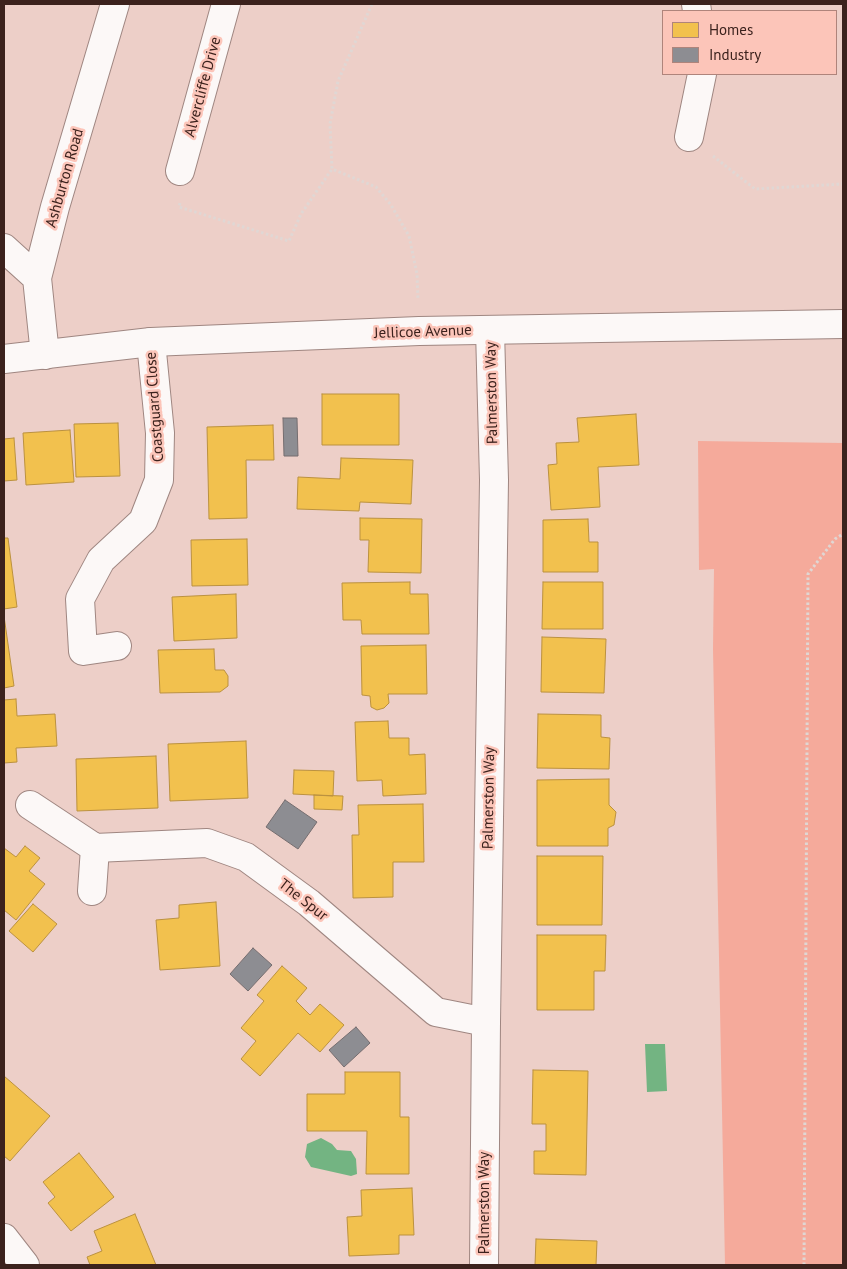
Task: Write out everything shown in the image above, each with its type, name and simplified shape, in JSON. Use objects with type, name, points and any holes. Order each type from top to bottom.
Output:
[{"type":"street","name":"Ashburton Road","points":[[45,354],[37,278],[55,208],[115,4]]},
{"type":"street","name":"Alvercliffe Drive","points":[[180,171],[226,4]]},
{"type":"street","points":[[688,136],[702,75]]},
{"type":"street","points":[[4,248],[37,278]]},
{"type":"street","name":"Jellicoe Avenue","points":[[4,359],[151,342],[419,331],[843,324]]},
{"type":"street","name":"Palmerston Way","points":[[484,1265],[494,480],[490,330]]},
{"type":"street","name":"Coastguard Close","points":[[117,646],[83,651],[80,599],[101,560],[143,521],[160,480],[160,433],[151,342]]},
{"type":"street","points":[[30,805],[95,848],[92,891]]},
{"type":"street","name":"The Spur","points":[[95,848],[207,843],[246,857],[310,903],[436,1012],[486,1022]]},
{"type":"street","points":[[4,1238],[25,1265]]},
{"type":"path","points":[[180,171],[188,173],[179,207],[290,241],[301,214],[332,169],[330,124],[338,81],[372,4]]},
{"type":"path","points":[[688,136],[755,189],[843,184]]},
{"type":"path","points":[[332,169],[376,187],[391,205],[409,236],[417,274],[419,331]]},
{"type":"path","points":[[804,1265],[808,574],[835,539],[843,534]]},
{"type":"shaded area","points":[[698,441],[843,443],[843,1265],[725,1265],[713,649],[714,569],[699,570]]},
{"type":"shaded area","points":[[645,1044],[665,1044],[667,1091],[647,1092]]},
{"type":"shaded area","points":[[321,1138],[332,1144],[337,1150],[351,1151],[356,1159],[357,1174],[351,1176],[311,1167],[305,1157],[307,1144]]},
{"type":"building: Homes","points":[[322,394],[399,394],[399,445],[322,445]]},
{"type":"building: Homes","points":[[636,414],[639,465],[598,467],[600,507],[551,510],[548,465],[557,464],[556,443],[579,442],[577,418]]},
{"type":"building: Homes","points":[[118,423],[120,476],[76,477],[74,424]]},
{"type":"building: Homes","points":[[273,425],[274,460],[246,460],[247,518],[209,519],[207,427]]},
{"type":"building: Homes","points":[[70,430],[74,482],[26,485],[23,433]]},
{"type":"building: Homes","points":[[14,438],[17,480],[4,481],[4,439]]},
{"type":"building: Homes","points":[[341,458],[413,460],[411,504],[360,502],[359,511],[297,509],[298,477],[340,479]]},
{"type":"building: Homes","points":[[360,518],[422,519],[421,573],[368,572],[369,540],[360,540]]},
{"type":"building: Homes","points":[[588,519],[589,542],[598,542],[598,572],[543,572],[543,520]]},
{"type":"building: Homes","points":[[4,538],[8,538],[17,607],[4,609]]},
{"type":"building: Homes","points":[[247,539],[248,585],[192,586],[191,540]]},
{"type":"building: Homes","points":[[410,582],[410,594],[428,594],[429,634],[362,634],[361,620],[343,620],[342,583]]},
{"type":"building: Homes","points":[[543,582],[603,582],[603,629],[542,629]]},
{"type":"building: Homes","points":[[236,594],[237,638],[174,641],[172,597]]},
{"type":"building: Homes","points":[[4,616],[14,686],[4,688]]},
{"type":"building: Homes","points":[[542,637],[606,639],[604,693],[541,692]]},
{"type":"building: Homes","points":[[426,645],[427,694],[388,694],[389,703],[384,708],[377,710],[371,707],[370,696],[362,695],[361,646]]},
{"type":"building: Homes","points":[[214,649],[215,670],[224,670],[228,676],[228,686],[220,692],[160,693],[158,650]]},
{"type":"building: Homes","points":[[16,699],[17,716],[55,714],[57,746],[16,748],[17,762],[4,763],[4,700]]},
{"type":"building: Homes","points":[[538,714],[601,715],[601,737],[610,738],[609,769],[537,768]]},
{"type":"building: Homes","points":[[388,721],[389,738],[409,738],[409,755],[425,754],[426,794],[383,796],[382,780],[357,781],[355,722]]},
{"type":"building: Homes","points":[[246,741],[248,798],[170,801],[168,744]]},
{"type":"building: Homes","points":[[156,756],[158,808],[77,811],[76,759]]},
{"type":"building: Homes","points":[[294,770],[334,771],[333,796],[293,794]]},
{"type":"building: Homes","points":[[609,779],[609,805],[616,812],[614,825],[608,828],[608,846],[537,846],[537,780]]},
{"type":"building: Homes","points":[[314,795],[343,796],[342,810],[314,809]]},
{"type":"building: Homes","points":[[423,804],[424,862],[393,862],[393,897],[353,898],[352,835],[359,835],[358,805]]},
{"type":"building: Homes","points":[[25,846],[40,858],[29,871],[45,884],[16,920],[4,910],[4,848],[16,857]]},
{"type":"building: Homes","points":[[537,856],[603,856],[602,925],[537,925]]},
{"type":"building: Homes","points":[[216,902],[220,966],[160,970],[156,920],[179,918],[179,905]]},
{"type":"building: Homes","points":[[33,904],[57,924],[33,952],[9,931]]},
{"type":"building: Homes","points":[[537,935],[606,935],[605,971],[594,971],[594,1010],[537,1010]]},
{"type":"building: Homes","points":[[282,966],[307,988],[296,1001],[310,1015],[320,1004],[344,1025],[320,1052],[298,1033],[260,1076],[241,1059],[256,1041],[241,1028],[264,1001],[257,995]]},
{"type":"building: Homes","points":[[533,1070],[588,1071],[586,1175],[534,1174],[534,1151],[546,1151],[546,1124],[532,1124]]},
{"type":"building: Homes","points":[[345,1072],[400,1072],[400,1117],[409,1117],[409,1174],[366,1174],[367,1131],[307,1131],[307,1094],[345,1094]]},
{"type":"building: Homes","points":[[4,1076],[50,1116],[10,1161],[4,1156]]},
{"type":"building: Homes","points":[[79,1153],[114,1197],[71,1231],[48,1203],[55,1197],[43,1182]]},
{"type":"building: Homes","points":[[412,1188],[414,1235],[399,1235],[399,1254],[349,1256],[347,1217],[362,1216],[361,1190]]},
{"type":"building: Homes","points":[[135,1214],[156,1265],[90,1265],[87,1257],[102,1251],[94,1231]]},
{"type":"building: Homes","points":[[536,1239],[597,1241],[596,1265],[535,1265]]},
{"type":"building: Industry","points":[[283,418],[297,418],[298,456],[284,456]]},
{"type":"building: Industry","points":[[285,800],[317,822],[298,849],[266,827]]},
{"type":"building: Industry","points":[[253,948],[272,965],[248,991],[230,974]]},
{"type":"building: Industry","points":[[356,1027],[370,1043],[344,1067],[329,1050]]}]
